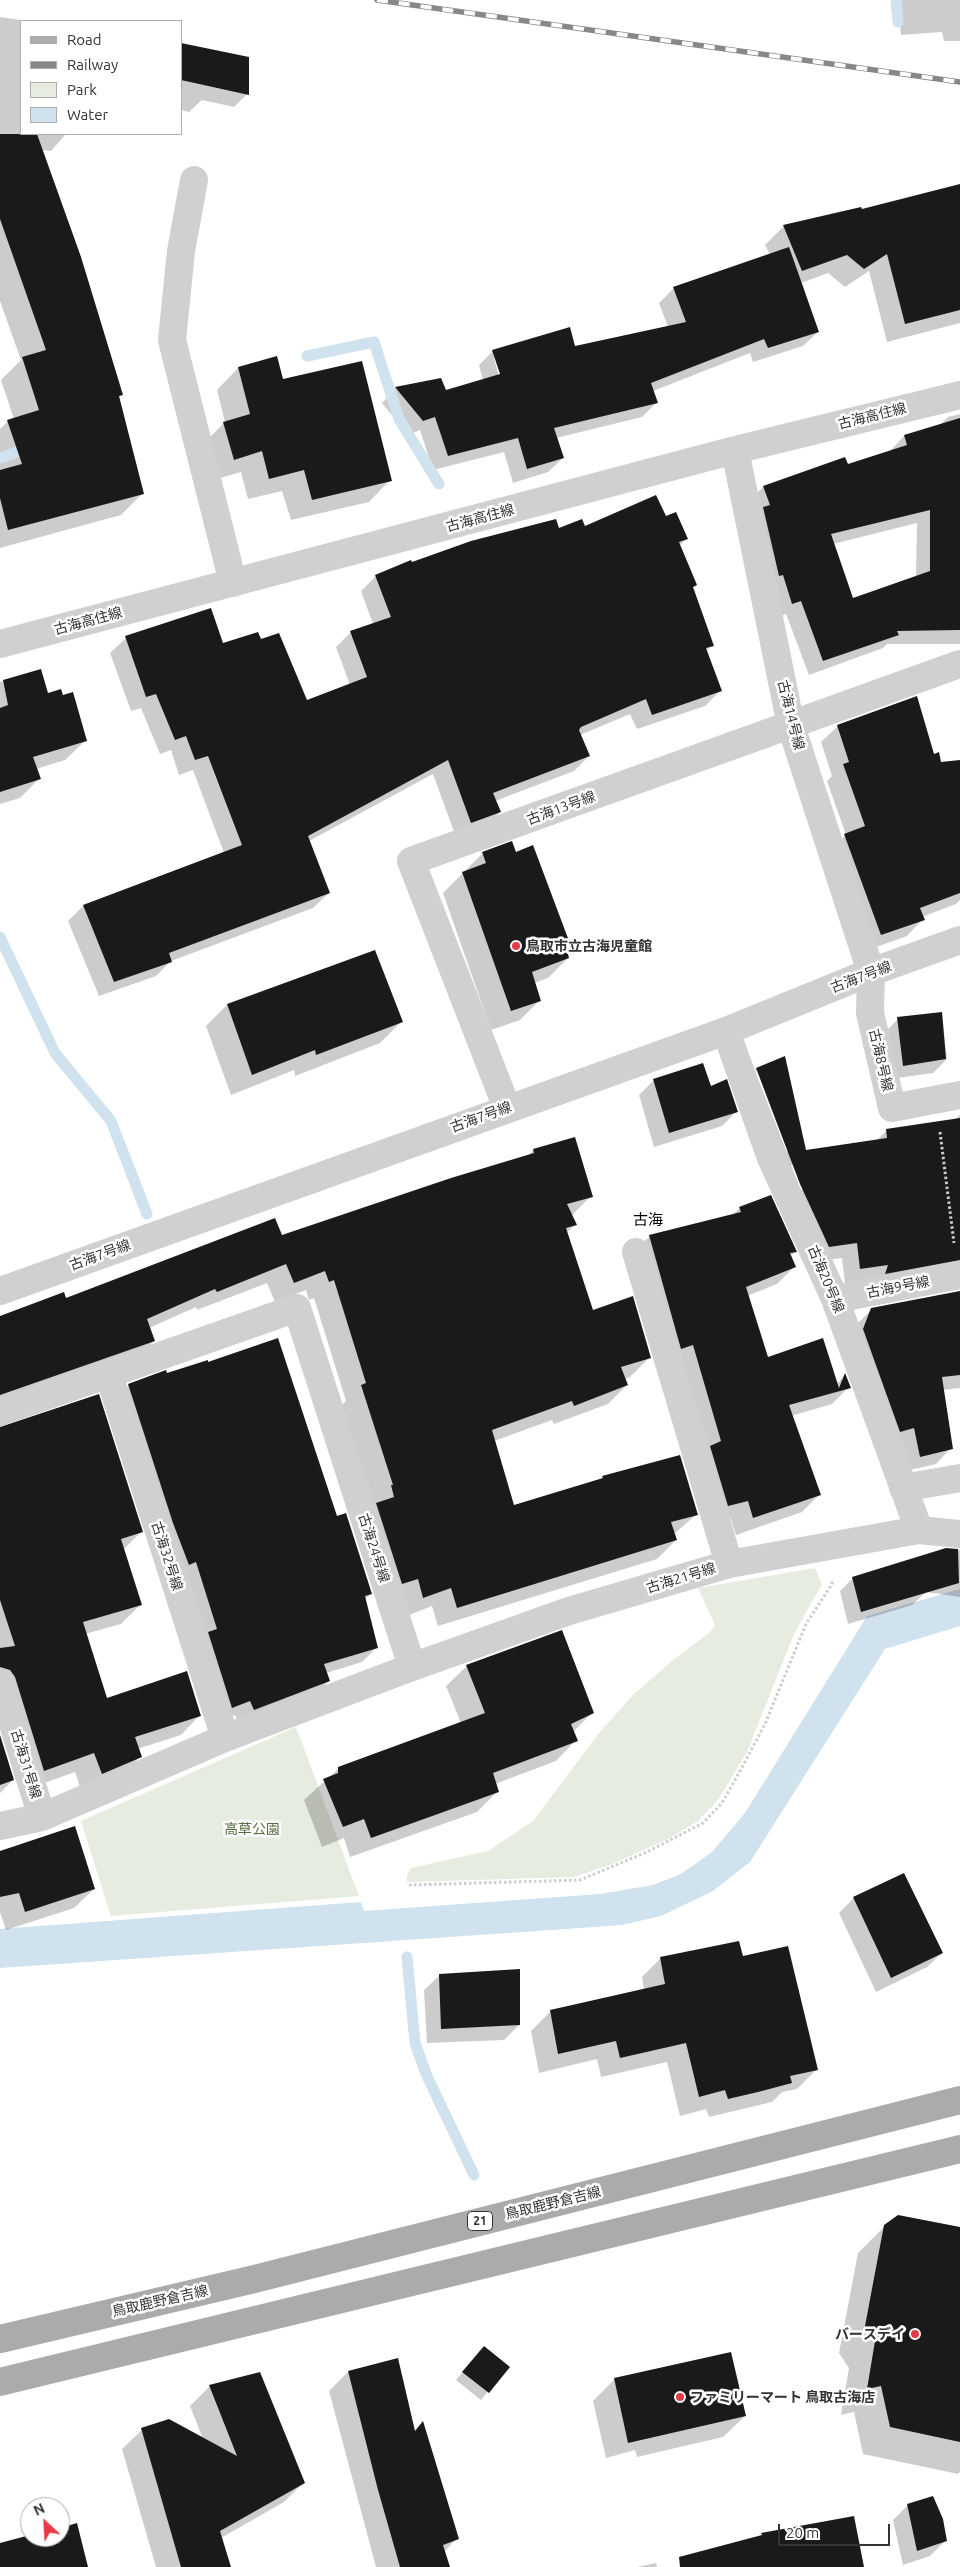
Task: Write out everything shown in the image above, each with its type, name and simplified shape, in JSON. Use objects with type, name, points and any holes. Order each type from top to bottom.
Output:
[{"type":"main road","name":"鳥取鹿野倉吉線","points":[[0,2339],[254,2279],[960,2100]]},
{"type":"main road","points":[[0,2382],[960,2149]]},
{"type":"street","points":[[194,180],[181,251],[172,340],[233,583]]},
{"type":"street","name":"古海高住線","points":[[0,644],[735,450],[960,395]]},
{"type":"street","name":"古海14号線","points":[[735,450],[791,726],[871,972]]},
{"type":"street","name":"古海13号線","points":[[507,1108],[411,861],[960,664]]},
{"type":"street","name":"古海7号線","points":[[0,1291],[726,1031],[871,972],[960,940]]},
{"type":"street","name":"古海8号線","points":[[871,972],[870,1014],[892,1108],[948,1097]]},
{"type":"street","name":"古海20号線","points":[[726,1031],[771,1158],[836,1299],[919,1530]]},
{"type":"street","points":[[636,1252],[729,1564]]},
{"type":"street","name":"古海9号線","points":[[836,1299],[959,1275]]},
{"type":"street","name":"古海24号線","points":[[0,1412],[297,1308],[412,1667]]},
{"type":"street","name":"古海32号線","points":[[109,1375],[225,1738]]},
{"type":"street","points":[[903,1488],[960,1478]]},
{"type":"street","name":"古海21号線","points":[[412,1667],[569,1611],[729,1564],[919,1530],[960,1534]]},
{"type":"street","points":[[0,1826],[42,1817],[225,1738],[412,1667]]},
{"type":"street","name":"古海31号線","points":[[0,1682],[42,1817]]},
{"type":"path","points":[[948,1097],[959,1275]]},
{"type":"path","points":[[410,1885],[580,1880],[647,1852],[702,1823],[722,1802],[765,1724],[806,1624],[832,1584],[838,1545]]},
{"type":"green space","points":[[815,1568],[822,1584],[794,1634],[747,1752],[718,1800],[698,1821],[668,1839],[612,1864],[574,1877],[407,1882],[407,1875],[411,1868],[488,1851],[533,1821],[599,1733],[634,1694],[672,1661],[710,1632],[715,1625],[698,1588]]},
{"type":"green space","name":"高草公園","points":[[296,1727],[359,1896],[111,1916],[81,1821]]},
{"type":"water","points":[[960,1589],[960,1626],[885,1649],[750,1862],[713,1891],[661,1916],[622,1925],[0,1968],[0,1929],[361,1902],[364,1911],[600,1894],[653,1885],[681,1874],[712,1852],[745,1813],[867,1616]]},
{"type":"building","points":[[182,43],[249,57],[249,95],[182,80]]},
{"type":"building","points":[[0,134],[37,135],[81,257],[123,395],[119,396],[144,494],[8,530],[0,498],[0,470],[22,464],[7,420],[39,410],[22,357],[46,350],[0,219]]},
{"type":"building","points":[[960,184],[960,310],[905,324],[887,254],[864,269],[847,255],[802,271],[783,225],[861,207],[862,209]]},
{"type":"building","points":[[789,247],[819,332],[768,348],[764,339],[651,383],[658,403],[554,428],[564,458],[527,469],[518,438],[448,456],[435,417],[423,421],[395,387],[441,378],[446,390],[500,374],[492,350],[570,327],[575,346],[686,322],[673,287]]},
{"type":"building","points":[[277,356],[283,379],[362,361],[392,481],[312,500],[304,470],[269,479],[262,451],[234,460],[223,422],[250,414],[238,367]]},
{"type":"building","points":[[960,418],[960,630],[897,631],[899,635],[823,661],[801,601],[792,604],[783,575],[779,576],[763,507],[770,505],[763,486],[845,457],[848,464],[907,445],[904,435]],"holes":[[[930,510],[930,571],[853,598],[831,534]]]},
{"type":"building","points":[[656,495],[666,516],[676,512],[688,539],[679,542],[697,585],[693,587],[714,646],[706,648],[722,691],[652,715],[646,699],[581,727],[579,730],[590,756],[493,793],[501,812],[471,823],[448,760],[308,836],[330,893],[169,953],[172,962],[114,982],[83,905],[242,845],[208,756],[195,760],[186,736],[175,740],[156,694],[146,697],[125,636],[211,608],[223,643],[258,632],[261,639],[279,633],[307,700],[367,677],[350,631],[391,617],[375,575],[411,560],[412,562],[471,541],[556,519],[559,528],[582,519],[585,526]]},
{"type":"building","points":[[41,669],[48,693],[61,689],[63,695],[73,692],[87,741],[33,757],[41,779],[0,792],[0,708],[8,705],[3,680]]},
{"type":"building","points":[[917,696],[934,754],[939,752],[941,762],[960,760],[960,893],[920,908],[925,920],[881,935],[844,834],[865,826],[843,764],[849,762],[837,725]]},
{"type":"building","points":[[512,841],[516,852],[533,845],[569,941],[565,942],[569,958],[532,972],[541,1001],[511,1011],[462,872],[486,863],[482,852]]},
{"type":"building","points":[[375,950],[403,1022],[316,1055],[315,1050],[252,1075],[227,1004]]},
{"type":"building","points":[[942,1012],[946,1059],[903,1066],[897,1017]]},
{"type":"building","points":[[785,1056],[806,1150],[887,1138],[886,1129],[960,1118],[960,1260],[885,1274],[888,1265],[860,1269],[857,1243],[829,1247],[800,1184],[756,1068]]},
{"type":"building","points":[[703,1063],[711,1086],[727,1079],[738,1112],[669,1133],[653,1079]]},
{"type":"building","points":[[575,1137],[593,1197],[567,1204],[577,1225],[566,1228],[593,1310],[633,1296],[651,1358],[621,1367],[628,1385],[574,1406],[572,1401],[492,1430],[514,1505],[603,1478],[602,1476],[680,1455],[698,1515],[671,1522],[677,1540],[457,1608],[451,1588],[423,1598],[418,1579],[402,1584],[376,1503],[394,1497],[391,1485],[393,1485],[361,1385],[366,1383],[334,1280],[329,1282],[325,1271],[294,1283],[286,1264],[217,1292],[215,1289],[147,1319],[155,1341],[0,1395],[0,1316],[64,1292],[66,1298],[275,1218],[282,1235],[451,1178],[534,1153],[533,1149]]},
{"type":"building","points":[[771,1195],[797,1252],[790,1253],[796,1267],[746,1287],[768,1357],[823,1338],[839,1388],[845,1373],[851,1388],[789,1405],[821,1495],[753,1518],[748,1501],[728,1506],[710,1446],[721,1441],[693,1345],[681,1349],[649,1235],[741,1212],[739,1207]]},
{"type":"building","points":[[960,1291],[960,1375],[942,1377],[953,1449],[920,1457],[914,1428],[900,1432],[863,1329],[871,1308]]},
{"type":"building","points":[[278,1338],[337,1516],[346,1513],[372,1594],[365,1596],[378,1648],[324,1664],[330,1681],[254,1710],[250,1701],[232,1708],[208,1632],[217,1629],[196,1562],[189,1565],[173,1523],[128,1384],[166,1370],[167,1373],[208,1360],[208,1362]]},
{"type":"building","points":[[99,1394],[143,1532],[121,1539],[142,1605],[83,1622],[107,1698],[187,1671],[201,1716],[135,1737],[142,1757],[102,1774],[94,1753],[44,1771],[15,1677],[10,1670],[0,1667],[0,1648],[15,1646],[0,1600],[0,1427]]},
{"type":"building","points":[[946,1548],[958,1549],[959,1583],[861,1612],[852,1577]]},
{"type":"building","points":[[562,1630],[594,1713],[571,1724],[578,1741],[493,1773],[499,1792],[371,1838],[364,1819],[343,1827],[323,1779],[338,1773],[338,1767],[485,1713],[466,1665]]},
{"type":"building","points":[[0,1735],[14,1780],[0,1785]]},
{"type":"building","points":[[75,1826],[95,1889],[25,1912],[19,1893],[0,1897],[0,1851]]},
{"type":"building","points":[[904,1873],[943,1953],[891,1978],[853,1897]]},
{"type":"building","points":[[739,1941],[743,1956],[788,1946],[818,2070],[790,2076],[792,2083],[728,2099],[725,2090],[699,2097],[686,2043],[620,2058],[616,2041],[558,2054],[550,2010],[665,1984],[660,1957]]},
{"type":"building","points":[[520,1969],[520,2025],[441,2029],[439,1974]]},
{"type":"building","name":"バースデイ","points":[[898,2215],[960,2227],[960,2442],[890,2427],[881,2386],[867,2389],[875,2341],[865,2326],[884,2225]]},
{"type":"building","points":[[484,2346],[510,2367],[489,2393],[462,2372]]},
{"type":"building","name":"ファミリーマート 鳥取古海店","points":[[731,2352],[746,2416],[628,2443],[614,2378]]},
{"type":"building","points":[[398,2358],[415,2431],[423,2421],[459,2539],[443,2545],[450,2567],[400,2567],[378,2490],[348,2371]]},
{"type":"building","points":[[260,2372],[305,2483],[220,2531],[231,2567],[181,2567],[141,2428],[169,2419],[237,2456],[209,2385]]},
{"type":"building","points":[[933,2496],[943,2519],[947,2541],[917,2551],[907,2504]]},
{"type":"building","points":[[854,2516],[864,2567],[680,2567],[679,2557],[762,2535],[761,2533]]},
{"type":"building","points":[[77,2523],[88,2567],[0,2567],[0,2543],[20,2538],[20,2547],[70,2547],[70,2525]]},
{"type":"waterway","points":[[896,0],[898,22]]},
{"type":"waterway","points":[[307,356],[374,342],[399,419],[439,484]]},
{"type":"waterway","points":[[0,458],[31,447]]},
{"type":"waterway","points":[[0,937],[55,1053],[111,1121],[147,1214]]},
{"type":"waterway","points":[[407,1957],[415,2043],[427,2076],[474,2175]]},
{"type":"railway","points":[[377,0],[960,82]]},
{"type":"place","name":"鳥取市立古海児童館","points":[[516,946]]},
{"type":"place","name":"バースデイ","points":[[915,2334]]},
{"type":"place","name":"ファミリーマート 鳥取古海店","points":[[680,2397]]},
{"type":"district","name":"古海","points":[[648,1220]]}]
